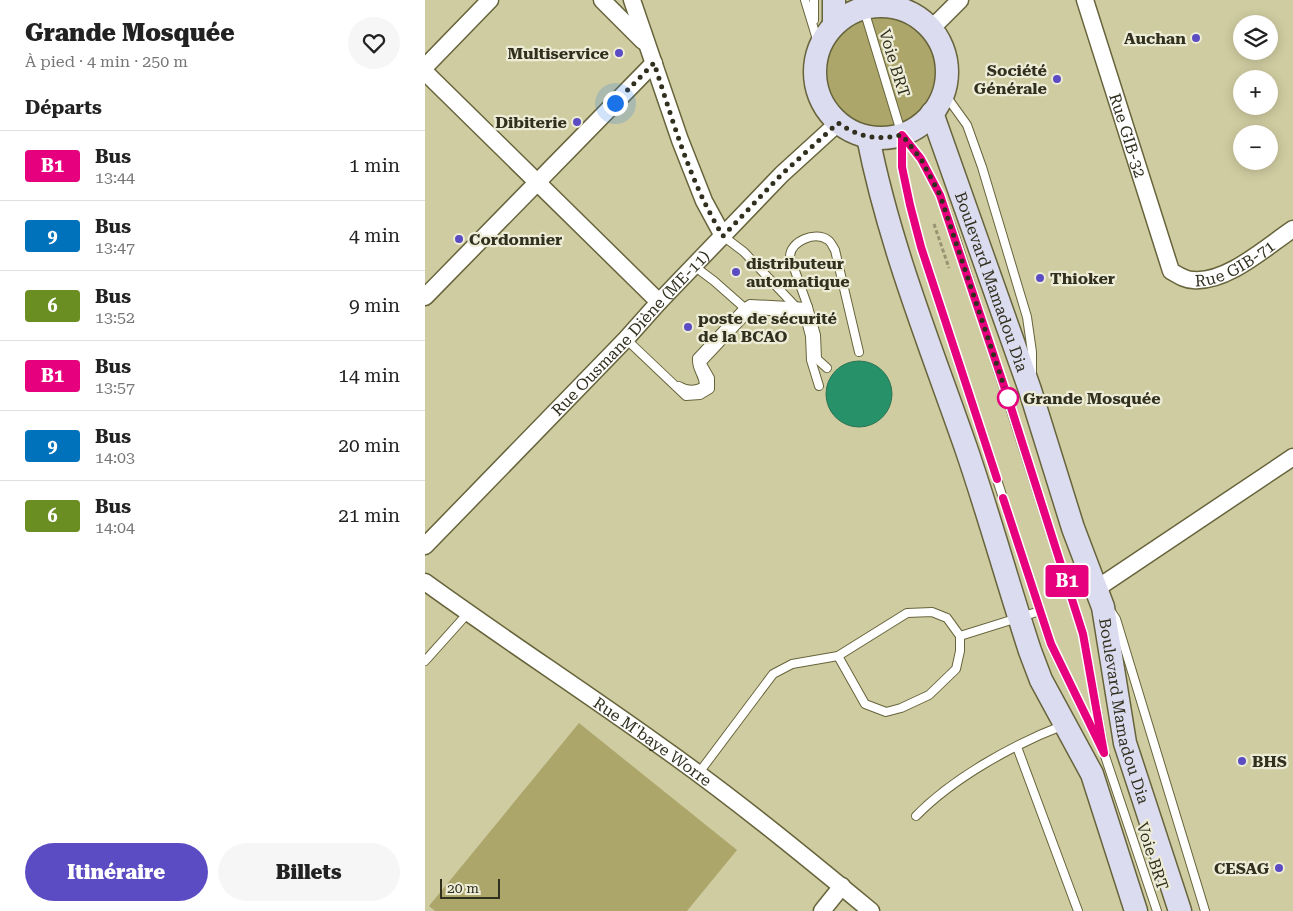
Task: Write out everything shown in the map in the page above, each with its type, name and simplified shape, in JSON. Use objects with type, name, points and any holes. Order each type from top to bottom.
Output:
[{"type":"street","points":[[425,67],[490,0]]},
{"type":"street","points":[[602,0],[647,44]]},
{"type":"street","points":[[632,0],[680,140],[704,201],[723,236]]},
{"type":"street","points":[[931,29],[960,0]]},
{"type":"street","name":"Rue GIB-32","points":[[1085,0],[1171,271]]},
{"type":"street","points":[[863,4],[895,4],[914,14],[931,29],[941,43],[946,59],[947,76],[944,93],[933,113],[919,126],[902,135],[885,138],[868,137],[852,132],[838,123],[824,107],[816,87],[815,59],[828,24],[855,11],[863,4]]},
{"type":"street","points":[[425,297],[654,63]]},
{"type":"street","points":[[425,72],[659,302]]},
{"type":"street","name":"Boulevard Mamadou Dia","points":[[933,113],[1029,390],[1073,528],[1100,598],[1125,743],[1180,911]]},
{"type":"street","name":"Rue Ousmane Diène (ME-11)","points":[[425,546],[626,339],[782,174],[838,123]]},
{"type":"street","points":[[868,137],[876,179],[891,235],[967,451],[1029,614],[1041,680],[1092,774],[1136,911]]},
{"type":"street","name":"Rue GIB-71","points":[[1171,271],[1183,278],[1193,280],[1206,280],[1219,276],[1233,270],[1293,229]]},
{"type":"street","points":[[1100,598],[1293,457]]},
{"type":"street","name":"Rue M'baye Worre","points":[[425,582],[657,743],[789,842],[871,911]]},
{"type":"street","points":[[822,911],[841,886]]},
{"type":"lane","points":[[805,0],[828,24]]},
{"type":"lane","points":[[814,0],[828,24]]},
{"type":"lane","name":"Voie BRT","points":[[863,4],[902,135],[902,167],[921,247],[1029,614],[1051,644],[1104,753],[1157,911]]},
{"type":"lane","points":[[944,93],[967,125],[982,167],[1027,317],[1033,365],[1029,390]]},
{"type":"lane","name":"Voie BRT","points":[[902,135],[921,159],[940,195],[1002,379],[1083,634],[1104,753]]},
{"type":"lane","points":[[723,236],[743,252],[801,310],[816,335],[817,359],[827,368]]},
{"type":"lane","points":[[819,386],[811,360],[810,336],[801,310],[790,257],[790,252],[796,244],[805,238],[819,237],[828,240],[835,250],[859,352]]},
{"type":"lane","points":[[693,266],[714,281],[747,310]]},
{"type":"lane","points":[[626,339],[673,384],[688,390],[698,389],[704,386],[704,379],[696,366],[697,358],[747,310],[750,304],[801,310]]},
{"type":"lane","points":[[1100,598],[1116,619],[1205,911]]},
{"type":"lane","points":[[698,774],[773,674],[792,664],[838,656],[907,612],[933,612],[947,618],[960,636],[960,651],[955,668],[929,695],[901,708],[886,712],[865,704],[838,656]]},
{"type":"lane","points":[[425,661],[468,613]]},
{"type":"lane","points":[[960,636],[1029,614]]},
{"type":"lane","points":[[916,816],[931,801],[971,772],[1035,737],[1065,724]]},
{"type":"lane","points":[[1017,747],[1078,911]]},
{"type":"path","points":[[932,219],[951,276]]},
{"type":"shaded area","points":[[879,11],[902,15],[921,28],[934,47],[938,70],[934,93],[921,112],[902,125],[879,129],[856,125],[837,112],[824,93],[820,70],[824,47],[837,28],[856,15]]},
{"type":"shaded area","points":[[853,361],[865,361],[877,366],[887,376],[892,388],[890,407],[877,422],[865,427],[853,427],[841,422],[831,412],[826,400],[826,388],[831,376],[841,366]]},
{"type":"shaded area","points":[[579,723],[737,850],[687,911],[435,911],[429,906]]},
{"type":"bus line","name":"B1","points":[[997,479],[921,247],[902,167],[902,135],[921,159],[940,195],[1008,398],[1083,634],[1104,753],[1051,644],[1003,498]]},
{"type":"place","name":"Auchan","points":[[1196,38]]},
{"type":"place","name":"Multiservice","points":[[619,53]]},
{"type":"place","name":"Société Générale","points":[[1057,79]]},
{"type":"place","name":"Dibiterie","points":[[577,122]]},
{"type":"place","name":"Cordonnier","points":[[459,239]]},
{"type":"place","name":"distributeur automatique","points":[[736,272]]},
{"type":"place","name":"Thioker","points":[[1040,278]]},
{"type":"place","name":"poste de sécurité de la BCAO","points":[[688,327]]},
{"type":"place","name":"Grande Mosquée","points":[[1008,398]]},
{"type":"place","name":"BHS","points":[[1242,761]]},
{"type":"place","name":"CESAG","points":[[1279,868]]},
{"type":"route","points":[[615,103],[654,63],[680,140],[704,201],[723,236],[782,174],[838,123],[852,132],[868,137],[885,138],[902,135],[921,159],[940,195],[1008,398]]}]
